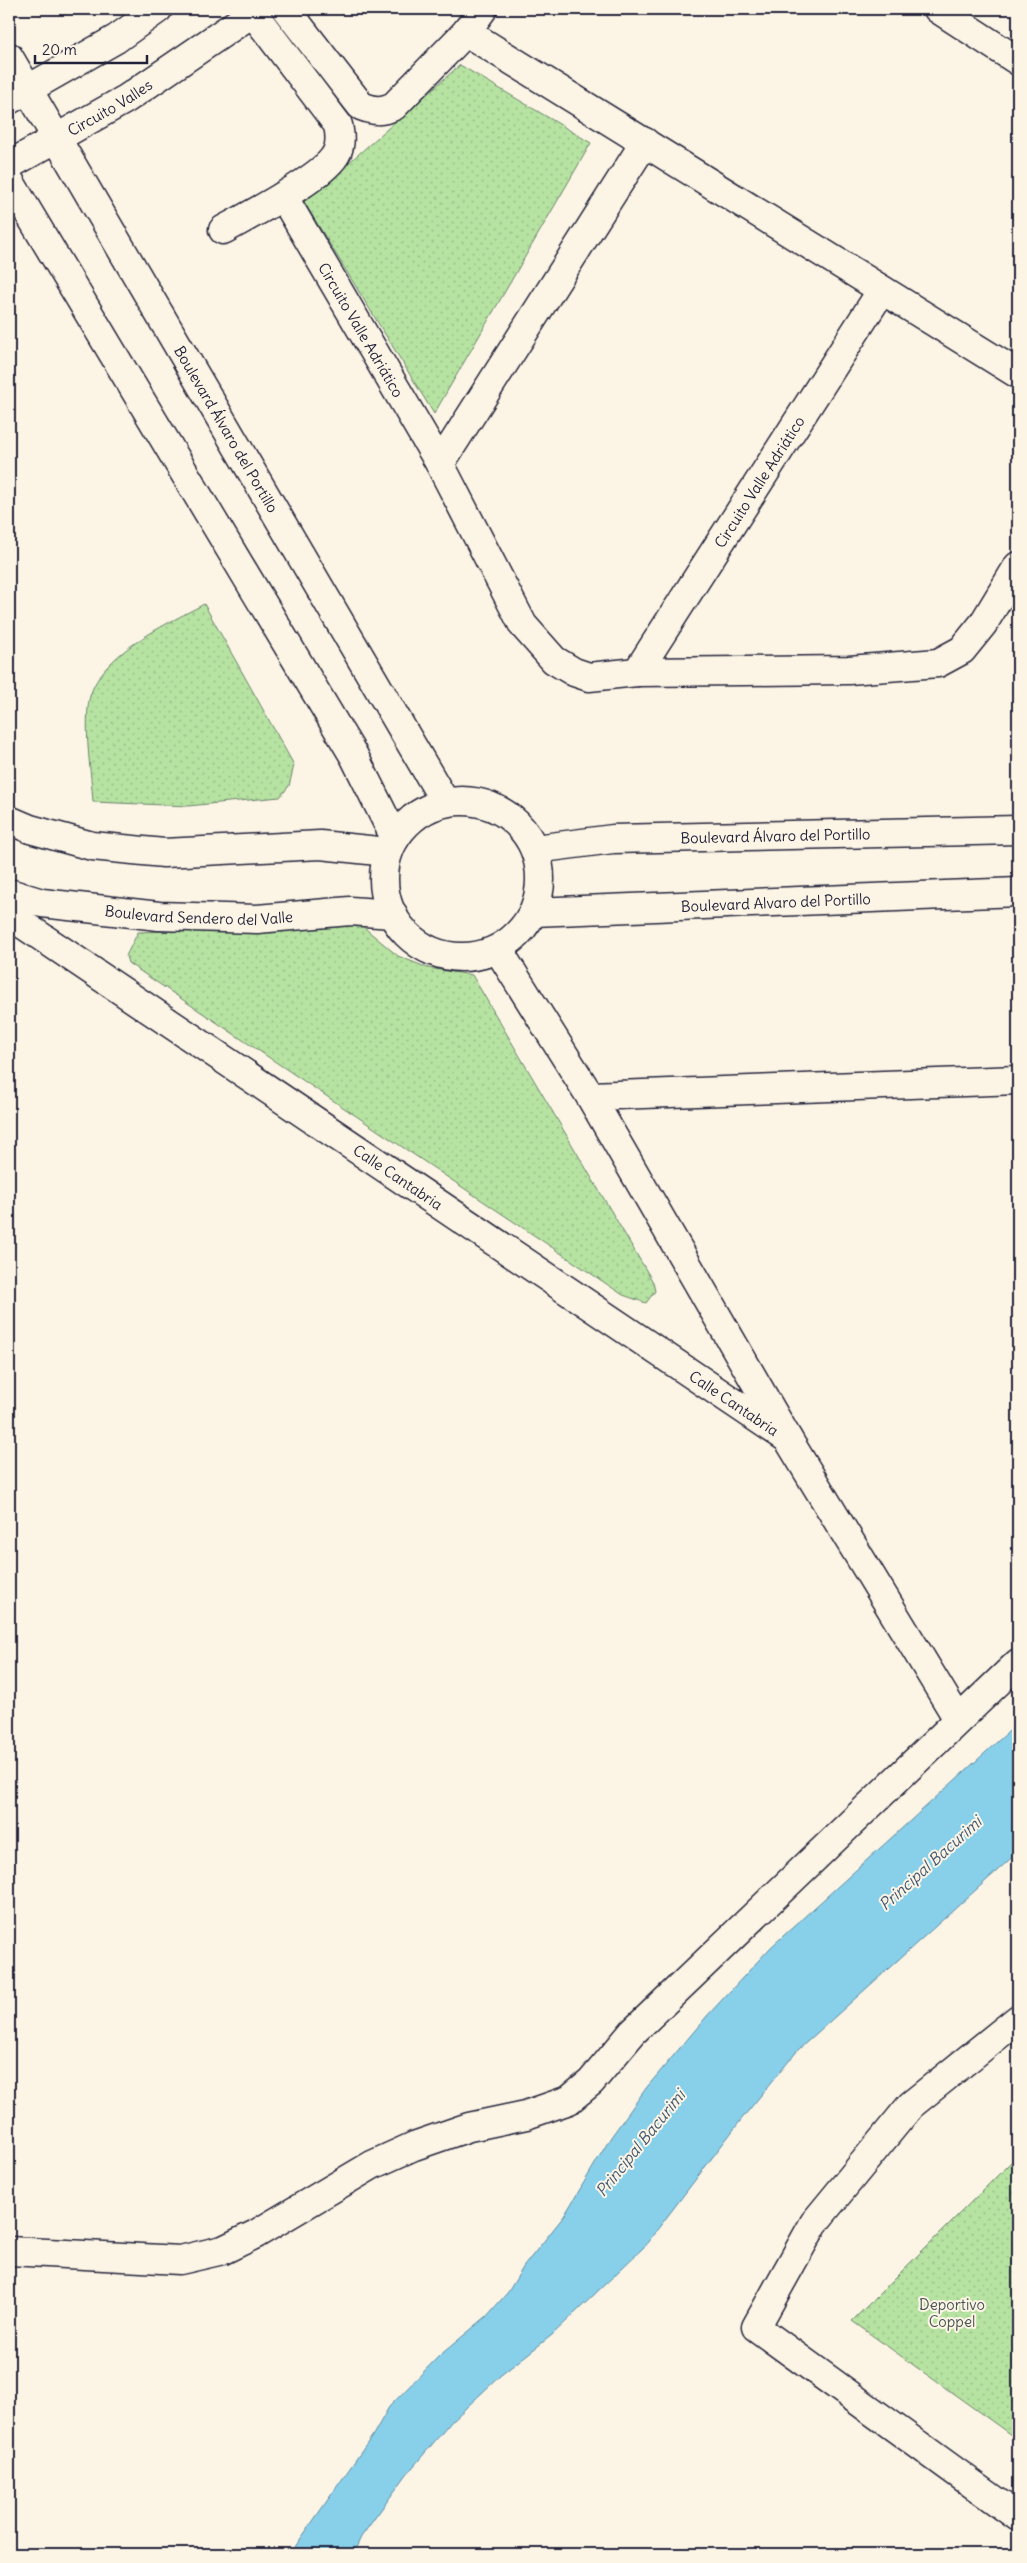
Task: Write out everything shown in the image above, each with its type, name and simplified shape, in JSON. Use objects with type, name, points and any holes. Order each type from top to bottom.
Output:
[{"type":"street","points":[[18,94],[116,39],[158,9]]},
{"type":"street","points":[[286,9],[361,106],[373,111],[384,111],[394,106],[466,32],[483,9]]},
{"type":"street","points":[[938,9],[1018,61]]},
{"type":"street","points":[[223,230],[283,196],[317,172],[337,154],[340,138],[338,126],[254,10]]},
{"type":"street","name":"Circuito Valles","points":[[9,165],[126,99],[254,10]]},
{"type":"street","points":[[466,32],[1018,374]]},
{"type":"street","name":"Boulevard Álvaro del Portillo","points":[[9,57],[18,94],[56,137],[445,802]]},
{"type":"street","points":[[440,464],[645,142]]},
{"type":"street","points":[[9,180],[354,756],[392,845]]},
{"type":"street","name":"Circuito Valle Adriático","points":[[283,196],[440,464],[524,625],[554,660],[574,672],[589,676],[637,672],[849,670],[938,663],[962,650],[983,624],[1018,566]]},
{"type":"street","name":"Circuito Valle Adriático","points":[[637,672],[882,290]]},
{"type":"street","points":[[445,802],[472,802],[498,809],[520,825],[535,849],[541,880],[534,912],[524,929],[499,951],[464,957],[435,952],[410,938],[393,914],[385,894],[384,872],[392,845],[408,822],[426,809],[445,802]]},
{"type":"street","points":[[9,820],[30,829],[92,846],[164,853],[320,845],[392,845]]},
{"type":"street","name":"Boulevard Álvaro del Portillo","points":[[535,849],[613,839],[1018,830]]},
{"type":"street","name":"Boulevard Sendero del Valle","points":[[9,892],[42,904],[159,916],[257,918],[350,911],[393,914]]},
{"type":"street","name":"Boulevard Alvaro del Portillo","points":[[534,912],[1018,892]]},
{"type":"street","name":"Calle Cantabria","points":[[9,915],[788,1438]]},
{"type":"street","points":[[499,951],[590,1096],[788,1438],[958,1719]]},
{"type":"street","points":[[590,1096],[1018,1080]]},
{"type":"street","points":[[9,2251],[180,2260],[223,2250],[256,2234],[372,2166],[414,2146],[469,2127],[526,2115],[569,2100],[591,2082],[633,2032],[1018,1663]]},
{"type":"street","points":[[1018,2019],[911,2105],[814,2223],[756,2327],[1018,2517]]},
{"type":"green space","points":[[460,65],[591,143],[434,414],[304,202]]},
{"type":"green space","points":[[204,604],[294,765],[289,786],[280,797],[188,806],[93,802],[87,731],[88,707],[93,689],[102,673],[116,658],[151,633]]},
{"type":"green space","points":[[361,925],[398,956],[428,968],[472,975],[653,1282],[655,1291],[646,1303],[623,1295],[128,963],[126,956],[138,932]]},
{"type":"green space","name":"Deportivo Coppel","points":[[1018,2155],[1018,2440],[852,2321]]},
{"type":"water","name":"Principal Bacurimi","points":[[1018,1723],[1018,1852],[798,2050],[744,2116],[644,2247],[552,2335],[501,2375],[452,2421],[407,2474],[361,2537],[353,2554],[290,2554],[373,2435],[389,2407],[439,2356],[487,2316],[508,2292],[524,2266],[564,2216],[611,2137],[647,2087],[707,2016],[771,1947]]}]
